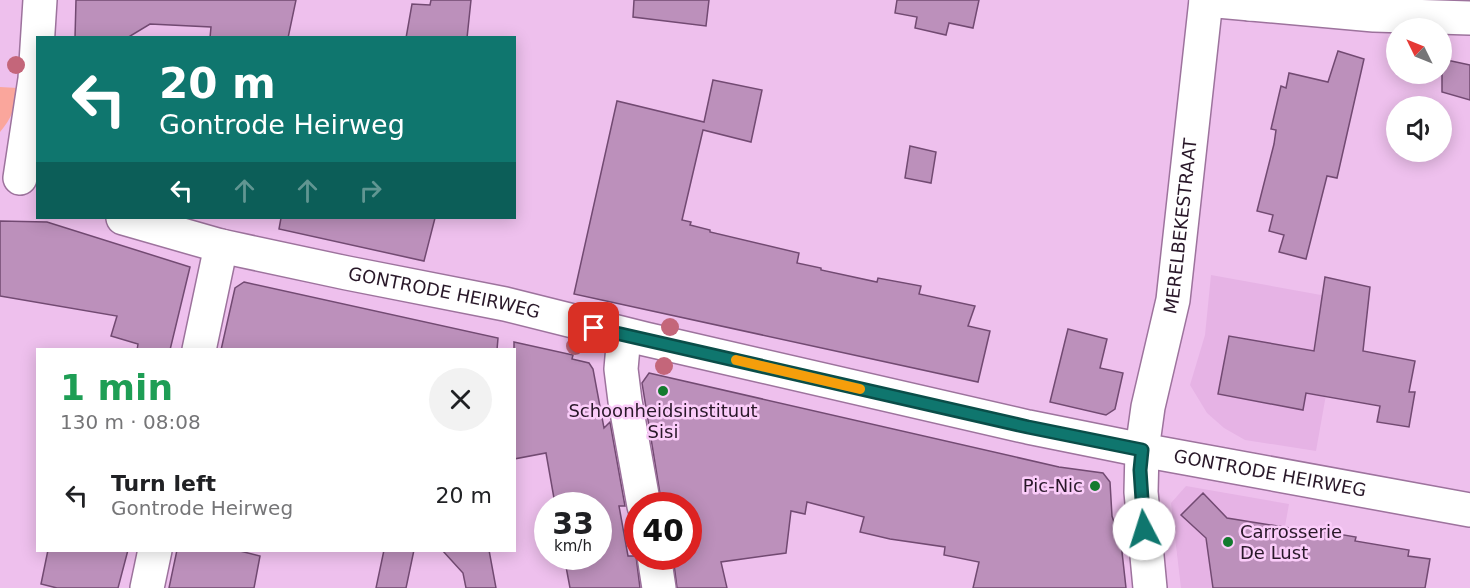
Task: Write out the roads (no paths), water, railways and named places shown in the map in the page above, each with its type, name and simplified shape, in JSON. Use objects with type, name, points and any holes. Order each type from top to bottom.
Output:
[{"type":"street","points":[[38,36],[40,0]]},
{"type":"street","points":[[1206,0],[1250,2],[1374,15],[1470,18]]},
{"type":"street","name":"MERELBEKESTRAAT","points":[[1150,588],[1141,492],[1142,450],[1148,407],[1173,300],[1206,0]]},
{"type":"street","points":[[19,180],[36,63]]},
{"type":"street","name":"GONTRODE HEIRWEG","points":[[126,219],[221,246],[505,304],[624,335],[1028,427],[1470,510]]},
{"type":"street","points":[[199,348],[221,246]]},
{"type":"street","points":[[624,335],[622,380],[642,492]]},
{"type":"street","points":[[147,588],[155,552]]},
{"type":"street","points":[[656,570],[659,588]]},
{"type":"place","name":"Schoonheidsinstituut Sisi","points":[[663,391]]},
{"type":"place","name":"Pic-Nic","points":[[1095,486]]},
{"type":"place","name":"Carrosserie De Lust","points":[[1228,542]]}]
